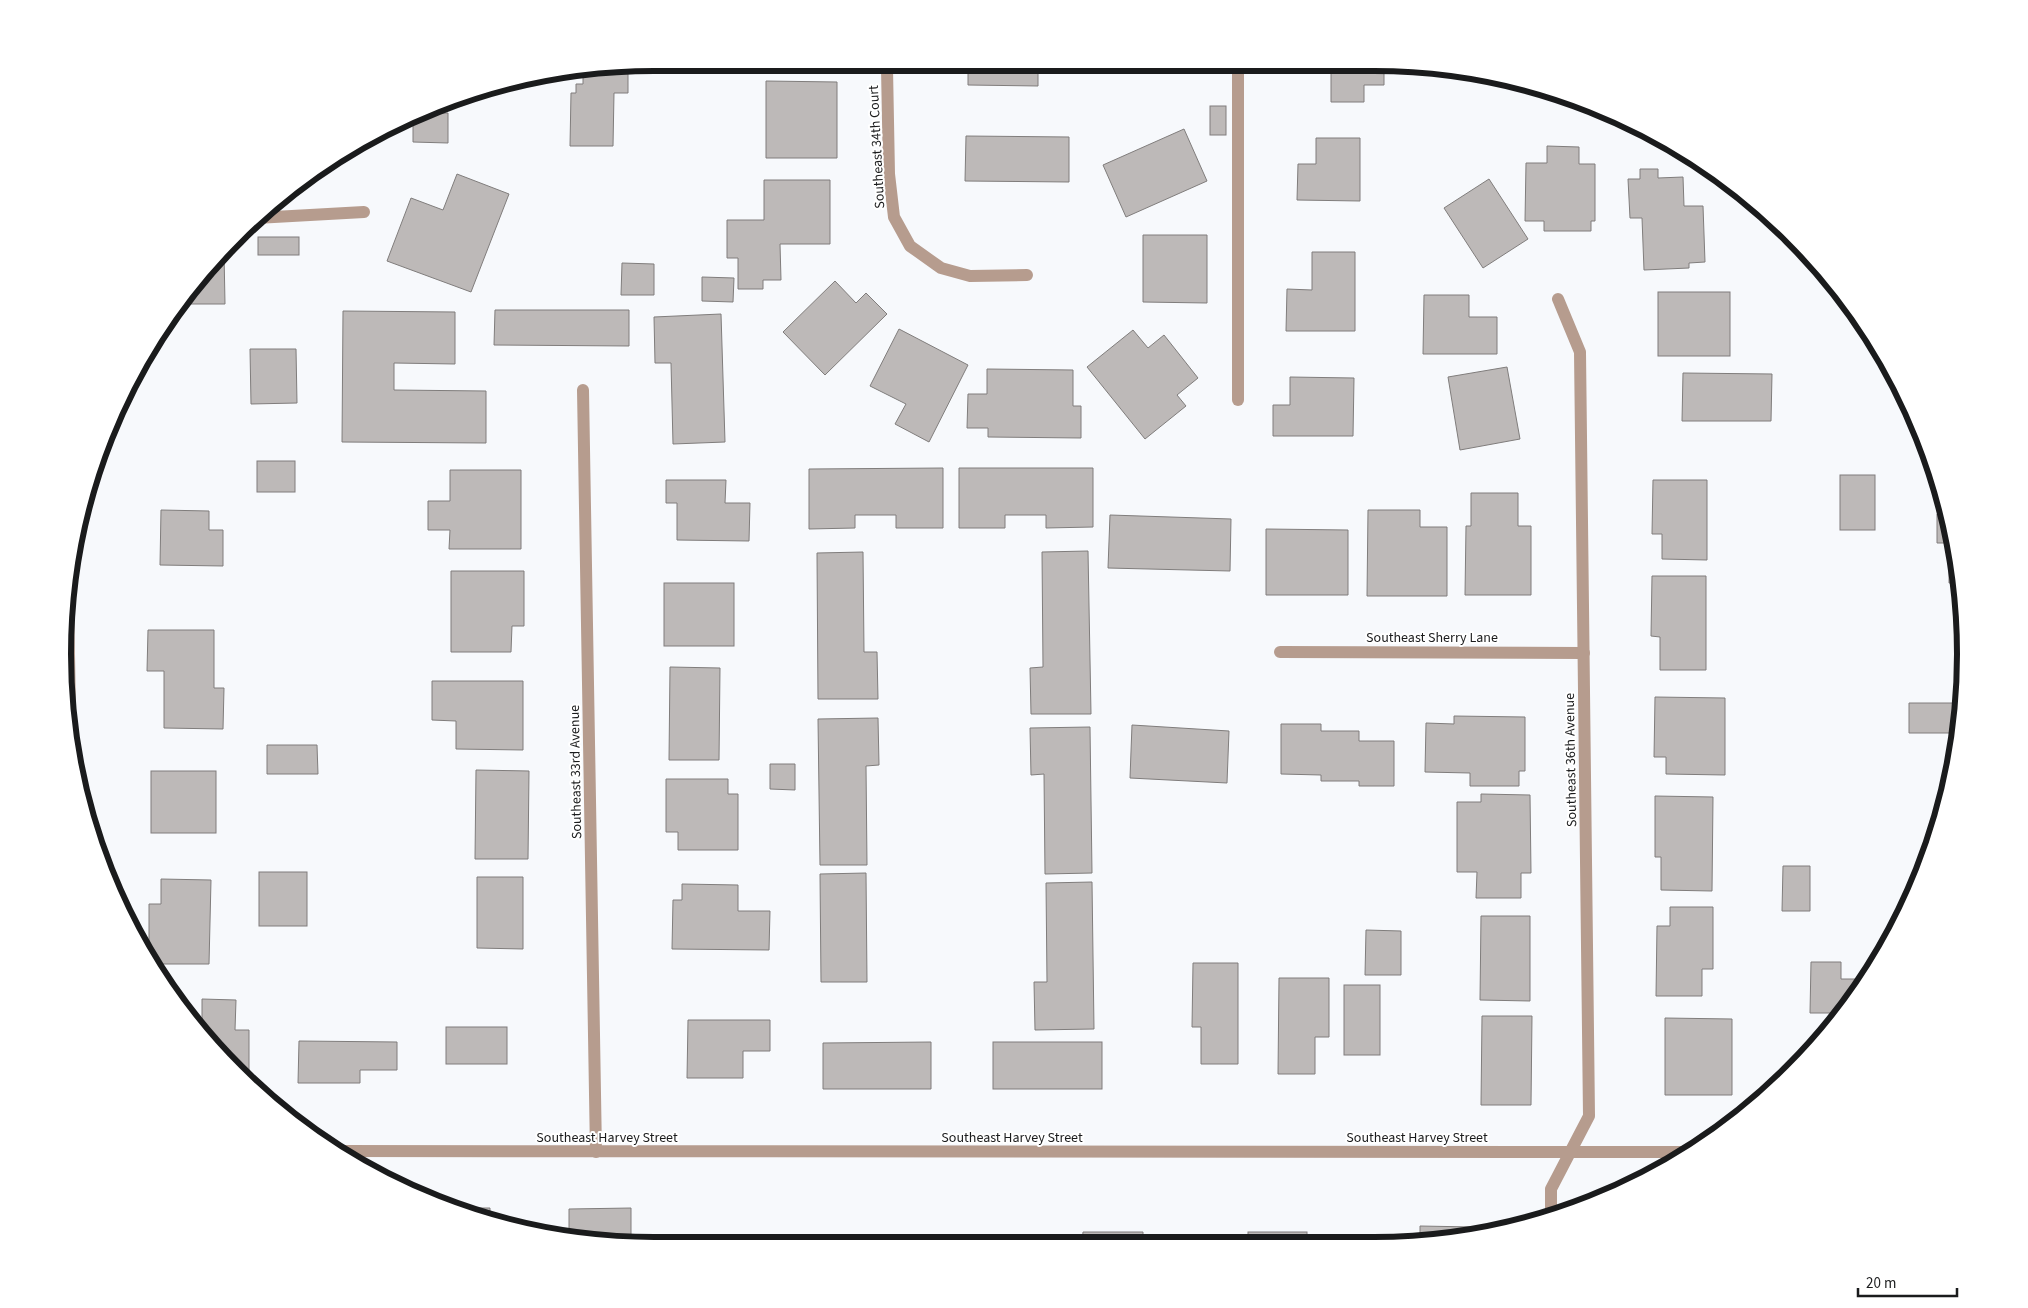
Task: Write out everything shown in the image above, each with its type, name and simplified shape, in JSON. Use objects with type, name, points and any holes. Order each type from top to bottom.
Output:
[{"type":"street","name":"Southeast 34th Court","points":[[887,71],[889,174],[894,217],[910,246],[942,268],[970,276],[1027,276]]},
{"type":"street","points":[[1238,71],[1238,400]]},
{"type":"street","points":[[269,217],[364,212]]},
{"type":"street","name":"Southeast 36th Avenue","points":[[1551,1209],[1551,1189],[1589,1116],[1580,352],[1558,299]]},
{"type":"street","name":"Southeast 33rd Avenue","points":[[583,390],[596,1152]]},
{"type":"street","name":"Southeast Sherry Lane","points":[[1280,652],[1584,653]]},
{"type":"street","name":"Southeast Harvey Street","points":[[350,1151],[1677,1152]]},
{"type":"building","points":[[968,71],[1038,71],[1038,86],[968,85]]},
{"type":"building","points":[[1331,71],[1384,71],[1384,85],[1364,85],[1364,102],[1331,102]]},
{"type":"building","points":[[628,72],[628,93],[614,93],[613,146],[570,146],[571,93],[576,93],[576,84],[583,84],[583,75]]},
{"type":"building","points":[[766,81],[837,82],[837,158],[766,158]]},
{"type":"building","points":[[1210,106],[1226,106],[1226,135],[1210,135]]},
{"type":"building","points":[[439,113],[448,113],[448,143],[413,142],[413,124]]},
{"type":"building","points":[[1184,129],[1207,181],[1126,217],[1103,165]]},
{"type":"building","points":[[966,136],[1069,137],[1069,182],[965,181]]},
{"type":"building","points":[[1316,138],[1360,138],[1360,201],[1297,200],[1298,164],[1316,164]]},
{"type":"building","points":[[1547,146],[1579,147],[1579,164],[1595,164],[1595,221],[1591,221],[1591,231],[1544,231],[1544,221],[1525,221],[1526,163],[1547,163]]},
{"type":"building","points":[[1640,169],[1658,169],[1658,178],[1683,177],[1684,206],[1703,206],[1705,262],[1689,263],[1689,268],[1644,270],[1642,218],[1630,218],[1628,179],[1640,179]]},
{"type":"building","points":[[457,174],[509,194],[471,292],[387,261],[411,198],[443,210]]},
{"type":"building","points":[[1489,179],[1528,239],[1483,268],[1444,208]]},
{"type":"building","points":[[764,180],[830,180],[830,244],[780,244],[781,280],[763,280],[763,289],[738,289],[738,258],[727,258],[727,220],[764,220]]},
{"type":"building","points":[[1143,235],[1207,235],[1207,303],[1143,302]]},
{"type":"building","points":[[258,237],[299,237],[299,255],[258,255]]},
{"type":"building","points":[[1312,252],[1355,252],[1355,331],[1286,331],[1287,289],[1312,290]]},
{"type":"building","points":[[224,261],[225,304],[188,304]]},
{"type":"building","points":[[622,263],[654,264],[654,295],[621,295]]},
{"type":"building","points":[[702,277],[734,278],[733,302],[702,301]]},
{"type":"building","points":[[835,281],[856,303],[866,293],[887,314],[825,375],[783,332]]},
{"type":"building","points":[[1658,292],[1730,292],[1730,356],[1658,356]]},
{"type":"building","points":[[1424,295],[1469,295],[1469,317],[1497,317],[1497,354],[1423,354]]},
{"type":"building","points":[[495,310],[629,310],[629,346],[494,345]]},
{"type":"building","points":[[343,311],[455,312],[455,364],[394,363],[394,390],[486,391],[486,443],[342,442]]},
{"type":"building","points":[[721,314],[725,442],[673,444],[671,363],[655,363],[654,317]]},
{"type":"building","points":[[899,329],[968,365],[929,442],[895,424],[906,404],[870,386]]},
{"type":"building","points":[[1133,330],[1148,348],[1164,335],[1198,378],[1177,395],[1186,406],[1145,439],[1087,367]]},
{"type":"building","points":[[250,349],[296,349],[297,403],[251,404]]},
{"type":"building","points":[[1507,367],[1520,439],[1460,450],[1448,377]]},
{"type":"building","points":[[987,369],[1073,370],[1073,406],[1081,406],[1081,438],[988,437],[988,428],[967,428],[968,394],[987,394]]},
{"type":"building","points":[[1683,373],[1772,374],[1771,421],[1682,421]]},
{"type":"building","points":[[1290,377],[1354,378],[1353,436],[1273,436],[1273,405],[1290,405]]},
{"type":"building","points":[[257,461],[295,461],[295,492],[257,492]]},
{"type":"building","points":[[943,468],[943,528],[896,528],[896,515],[855,515],[855,528],[809,529],[809,469]]},
{"type":"building","points":[[959,468],[1093,468],[1093,527],[1046,528],[1046,515],[1005,515],[1005,528],[959,528]]},
{"type":"building","points":[[450,470],[521,470],[521,549],[449,549],[450,530],[428,530],[428,501],[450,501]]},
{"type":"building","points":[[1840,475],[1875,475],[1875,530],[1840,530]]},
{"type":"building","points":[[666,480],[726,480],[725,503],[750,503],[749,541],[677,540],[677,503],[666,503]]},
{"type":"building","points":[[1653,480],[1707,480],[1707,560],[1662,559],[1662,534],[1652,534]]},
{"type":"building","points":[[1471,493],[1518,493],[1518,526],[1531,526],[1531,595],[1465,595],[1466,526],[1471,526]]},
{"type":"building","points":[[161,510],[209,511],[209,530],[223,530],[223,566],[160,565]]},
{"type":"building","points":[[1368,510],[1420,510],[1420,527],[1447,527],[1447,596],[1367,596]]},
{"type":"building","points":[[1937,514],[1940,514],[1946,543],[1937,543]]},
{"type":"building","points":[[1110,515],[1231,519],[1230,571],[1108,568]]},
{"type":"building","points":[[1266,529],[1348,530],[1348,595],[1266,595]]},
{"type":"building","points":[[1088,551],[1091,714],[1031,714],[1030,668],[1043,667],[1042,552]]},
{"type":"building","points":[[863,552],[864,652],[877,652],[878,699],[818,699],[817,553]]},
{"type":"building","points":[[1949,559],[1953,583],[1949,583]]},
{"type":"building","points":[[451,571],[524,571],[524,626],[512,626],[511,652],[451,652]]},
{"type":"building","points":[[1652,576],[1706,576],[1706,670],[1660,670],[1660,637],[1651,636]]},
{"type":"building","points":[[664,583],[734,583],[734,646],[664,646]]},
{"type":"building","points":[[148,630],[214,630],[214,688],[224,688],[223,729],[164,728],[164,671],[147,671]]},
{"type":"building","points":[[670,667],[720,668],[719,760],[669,760]]},
{"type":"building","points":[[432,681],[523,681],[523,750],[456,749],[456,721],[432,720]]},
{"type":"building","points":[[1655,697],[1725,698],[1725,775],[1666,774],[1666,757],[1654,757]]},
{"type":"building","points":[[1909,703],[1955,703],[1950,733],[1909,733]]},
{"type":"building","points":[[1454,716],[1525,717],[1525,771],[1519,771],[1519,786],[1470,786],[1470,773],[1425,772],[1426,723],[1454,724]]},
{"type":"building","points":[[878,718],[879,765],[866,766],[867,865],[820,865],[818,719]]},
{"type":"building","points":[[1281,724],[1321,724],[1321,731],[1359,731],[1359,741],[1394,741],[1394,786],[1359,786],[1359,781],[1321,781],[1321,775],[1281,774]]},
{"type":"building","points":[[1132,725],[1229,731],[1227,783],[1130,778]]},
{"type":"building","points":[[1090,727],[1092,873],[1045,874],[1044,774],[1031,775],[1030,728]]},
{"type":"building","points":[[267,745],[317,745],[318,774],[267,774]]},
{"type":"building","points":[[770,764],[795,764],[795,790],[770,789]]},
{"type":"building","points":[[476,770],[529,771],[528,859],[475,859]]},
{"type":"building","points":[[151,771],[216,771],[216,833],[151,833]]},
{"type":"building","points":[[666,779],[728,779],[728,794],[738,794],[738,850],[678,850],[678,832],[666,832]]},
{"type":"building","points":[[1481,794],[1530,795],[1531,873],[1521,873],[1521,898],[1476,898],[1477,872],[1457,872],[1457,802],[1481,802]]},
{"type":"building","points":[[1655,796],[1713,797],[1712,891],[1661,890],[1661,857],[1655,857]]},
{"type":"building","points":[[1783,866],[1810,866],[1810,911],[1782,911]]},
{"type":"building","points":[[259,872],[307,872],[307,926],[259,926]]},
{"type":"building","points":[[866,873],[867,982],[821,982],[820,874]]},
{"type":"building","points":[[477,877],[523,877],[523,949],[477,948]]},
{"type":"building","points":[[161,879],[211,880],[209,964],[161,964],[149,945],[149,904],[161,904]]},
{"type":"building","points":[[1092,882],[1094,1029],[1035,1030],[1034,982],[1047,982],[1046,883]]},
{"type":"building","points":[[682,884],[738,885],[738,911],[770,911],[769,950],[672,949],[673,900],[682,900]]},
{"type":"building","points":[[1670,907],[1713,907],[1713,969],[1702,969],[1702,996],[1656,996],[1657,926],[1670,926]]},
{"type":"building","points":[[1481,916],[1530,916],[1530,1001],[1480,1000]]},
{"type":"building","points":[[1366,930],[1401,931],[1401,975],[1365,975]]},
{"type":"building","points":[[1811,962],[1841,962],[1841,979],[1858,979],[1833,1013],[1810,1013]]},
{"type":"building","points":[[1193,963],[1238,963],[1238,1064],[1201,1064],[1201,1027],[1192,1027]]},
{"type":"building","points":[[1279,978],[1329,978],[1329,1037],[1315,1037],[1315,1074],[1278,1074]]},
{"type":"building","points":[[1344,985],[1380,985],[1380,1055],[1344,1055]]},
{"type":"building","points":[[202,999],[236,1000],[235,1030],[249,1030],[249,1072],[216,1038],[202,1021]]},
{"type":"building","points":[[1482,1016],[1532,1016],[1531,1105],[1481,1105]]},
{"type":"building","points":[[1665,1018],[1732,1019],[1732,1095],[1665,1095]]},
{"type":"building","points":[[688,1020],[770,1020],[770,1051],[743,1051],[743,1078],[687,1078]]},
{"type":"building","points":[[446,1027],[507,1027],[507,1064],[446,1064]]},
{"type":"building","points":[[299,1041],[397,1042],[397,1070],[360,1070],[360,1083],[298,1083]]},
{"type":"building","points":[[931,1042],[931,1089],[823,1089],[823,1043]]},
{"type":"building","points":[[993,1042],[1102,1042],[1102,1089],[993,1089]]},
{"type":"building","points":[[474,1208],[490,1208],[490,1213]]},
{"type":"building","points":[[631,1208],[631,1236],[569,1231],[569,1209]]},
{"type":"building","points":[[1420,1226],[1474,1227],[1450,1232],[1420,1235]]},
{"type":"building","points":[[1083,1232],[1143,1232],[1143,1237],[1083,1237]]},
{"type":"building","points":[[1248,1232],[1307,1232],[1307,1237],[1248,1237]]}]
